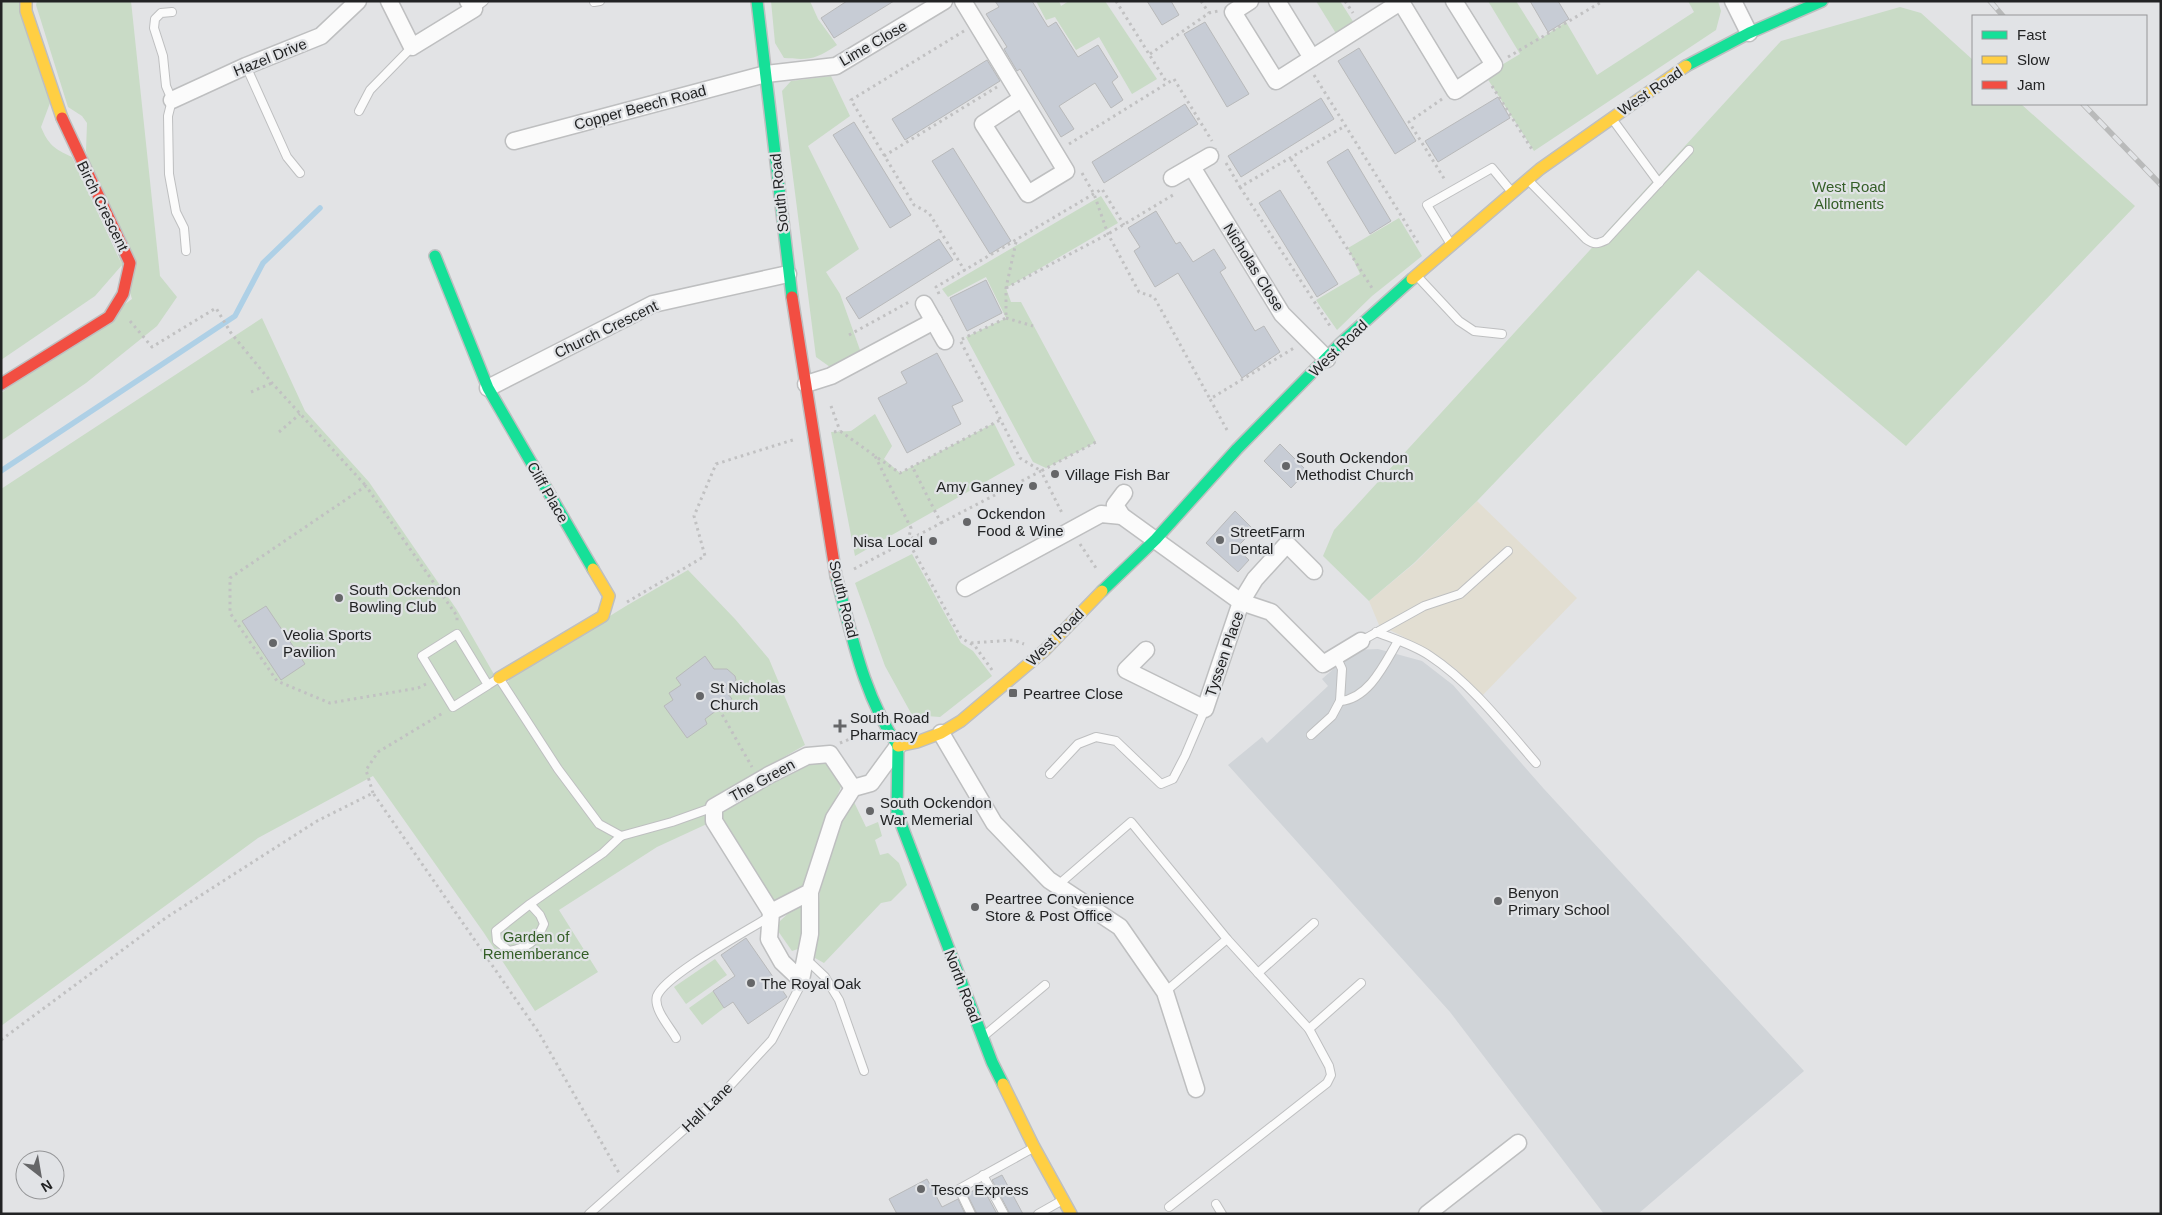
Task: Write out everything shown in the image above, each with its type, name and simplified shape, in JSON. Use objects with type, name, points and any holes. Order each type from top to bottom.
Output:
[{"type":"street","name":"Birch Crescent","points":[[1,384],[109,317],[123,294],[130,263],[66,130],[26,11],[26,1]]},
{"type":"street","name":"Hazel Drive","points":[[172,100],[246,66],[321,36],[358,1]]},
{"type":"street","points":[[389,1],[412,47],[475,4]]},
{"type":"street","name":"South Road","points":[[757,1],[788,274],[836,575],[868,692],[884,726],[898,746]]},
{"type":"street","name":"Lime Close","points":[[766,74],[836,66],[944,1]]},
{"type":"street","points":[[963,1],[1066,171],[1028,194],[983,124],[1021,99]]},
{"type":"street","points":[[1277,1],[1309,60]]},
{"type":"street","points":[[1245,4],[1233,12],[1276,80],[1401,2],[1455,91],[1494,66],[1454,1]]},
{"type":"street","points":[[1733,1],[1749,33]]},
{"type":"street","name":"West Road","points":[[898,746],[917,742],[941,732],[960,721],[1004,687],[1045,650],[1106,585],[1156,539],[1237,449],[1341,343],[1416,274],[1544,167],[1684,67],[1749,33],[1822,1]]},
{"type":"street","name":"Copper Beech Road","points":[[514,141],[766,74]]},
{"type":"street","points":[[1174,186],[1192,167],[1210,156]]},
{"type":"street","name":"Nicholas Close","points":[[1192,167],[1282,314],[1327,358]]},
{"type":"street","name":"Cliff Place","points":[[435,256],[488,388],[609,596],[603,616]]},
{"type":"street","name":"Church Crescent","points":[[488,388],[653,304],[788,274]]},
{"type":"street","points":[[917,303],[954,338]]},
{"type":"street","points":[[806,384],[832,376],[934,321]]},
{"type":"street","points":[[1122,516],[1115,505],[1124,493]]},
{"type":"street","points":[[965,588],[1101,514],[1122,516]]},
{"type":"street","name":"Tyssen Place","points":[[1122,516],[1241,602],[1271,612],[1323,664],[1361,641]]},
{"type":"street","name":"Tyssen Place","points":[[1146,650],[1126,670],[1205,709],[1241,602],[1255,579],[1287,544],[1314,571]]},
{"type":"street","points":[[499,678],[603,616]]},
{"type":"street","points":[[941,732],[994,823],[1049,880],[1120,927],[1166,992],[1196,1089]]},
{"type":"street","points":[[800,980],[810,934],[810,892],[834,818],[853,788],[871,783],[898,746]]},
{"type":"street","name":"North Road","points":[[898,746],[897,813],[992,1062],[1034,1147],[1071,1214]]},
{"type":"street","name":"The Green","points":[[771,914],[714,821],[714,807],[759,780],[807,756],[830,754],[853,788]]},
{"type":"street","points":[[800,980],[782,962],[769,939],[771,914],[810,892]]},
{"type":"street","points":[[1428,1214],[1518,1143]]},
{"type":"lane","points":[[594,2],[600,1]]},
{"type":"lane","points":[[172,12],[161,13],[155,19],[154,28],[163,56],[166,86],[172,100],[168,116],[170,174],[176,212],[184,228],[186,251]]},
{"type":"lane","points":[[359,112],[370,90],[412,47]]},
{"type":"lane","points":[[246,66],[287,157],[300,173]]},
{"type":"lane","points":[[1612,117],[1659,183]]},
{"type":"lane","points":[[1528,180],[1592,244],[1599,244],[1606,240],[1689,150]]},
{"type":"lane","points":[[1451,244],[1427,205],[1492,168],[1513,192]]},
{"type":"lane","points":[[1416,274],[1459,321],[1474,331],[1502,334]]},
{"type":"lane","points":[[1361,641],[1424,606],[1460,594],[1508,551]]},
{"type":"lane","points":[[1376,632],[1429,655],[1465,685],[1536,762]]},
{"type":"lane","points":[[488,685],[457,634],[422,656],[453,707],[488,685],[499,678],[558,769],[599,824],[621,836]]},
{"type":"lane","points":[[1340,701],[1348,700],[1363,691],[1377,675],[1398,641]]},
{"type":"lane","points":[[1311,735],[1332,716],[1340,701],[1342,668],[1336,656]]},
{"type":"lane","points":[[1050,774],[1078,744],[1096,737],[1116,741],[1161,784],[1173,779],[1205,709]]},
{"type":"lane","points":[[530,904],[540,915],[544,924],[540,934],[532,943],[521,949],[509,951],[497,941],[496,931],[530,904],[603,853],[621,836],[672,822],[714,807]]},
{"type":"lane","points":[[1058,886],[1131,822],[1227,939],[1309,1029],[1329,1066],[1331,1075],[1327,1083],[1169,1207]]},
{"type":"lane","points":[[676,1038],[658,1008],[657,998],[662,988],[680,973],[771,914]]},
{"type":"lane","points":[[1258,973],[1314,923]]},
{"type":"lane","points":[[1166,992],[1227,939]]},
{"type":"lane","points":[[805,958],[825,977],[839,1000],[864,1070]]},
{"type":"lane","name":"Hall Lane","points":[[589,1214],[715,1102],[772,1040],[799,988],[800,980]]},
{"type":"lane","points":[[1309,1029],[1361,983]]},
{"type":"lane","points":[[983,1037],[1045,985]]},
{"type":"lane","points":[[972,1214],[959,1190],[1034,1147]]},
{"type":"lane","points":[[983,1175],[1004,1214]]},
{"type":"lane","points":[[1038,1214],[1064,1200]]},
{"type":"lane","points":[[1216,1204],[1222,1214]]},
{"type":"path","points":[[1116,1],[1167,83]]},
{"type":"path","points":[[1201,1],[1208,13]]},
{"type":"path","points":[[1345,1],[1354,16]]},
{"type":"path","points":[[1494,66],[1603,1]]},
{"type":"path","points":[[1150,54],[1208,13],[1245,4]]},
{"type":"path","points":[[966,270],[929,213],[914,206],[851,100],[969,28]]},
{"type":"path","points":[[1309,60],[1430,262]]},
{"type":"path","points":[[1491,83],[1544,167]]},
{"type":"path","points":[[884,156],[1002,84]]},
{"type":"path","points":[[1451,190],[1409,122],[1455,91]]},
{"type":"path","points":[[1291,158],[1383,305]]},
{"type":"path","points":[[1006,288],[1124,225],[1174,186]]},
{"type":"path","points":[[1240,187],[1341,343]]},
{"type":"path","points":[[940,296],[936,287],[1016,242],[1102,189],[1124,225]]},
{"type":"path","points":[[1006,318],[1006,288],[1016,242]]},
{"type":"path","points":[[116,303],[152,347],[216,308],[231,333],[272,383],[366,486],[457,616],[457,634]]},
{"type":"path","points":[[849,335],[917,303]]},
{"type":"path","points":[[1033,326],[1006,318],[954,338],[1020,458],[1041,471],[1071,530],[1106,585]]},
{"type":"path","points":[[1237,449],[1210,399],[1301,343]]},
{"type":"path","points":[[251,392],[272,383]]},
{"type":"path","points":[[279,432],[300,414]]},
{"type":"path","points":[[603,616],[705,556],[694,516],[716,464],[814,433],[840,431],[900,473],[1000,420]]},
{"type":"path","points":[[850,571],[1096,442]]},
{"type":"path","points":[[875,456],[911,528],[908,541],[961,638],[975,646],[1004,687]]},
{"type":"path","points":[[912,466],[941,523]]},
{"type":"path","points":[[366,486],[230,578],[230,613],[277,681],[330,703],[418,688],[435,678]]},
{"type":"path","points":[[970,643],[1013,640],[1045,650]]},
{"type":"path","points":[[453,707],[378,752],[366,770],[373,794],[539,1033],[621,1175],[629,1180]]},
{"type":"path","points":[[719,709],[759,780]]},
{"type":"path","points":[[833,746],[884,726]]},
{"type":"path","points":[[1,1040],[167,917],[317,821],[373,794]]},
{"type":"shaded area","points":[[1477,501],[1577,598],[1480,698],[1456,669],[1402,636],[1379,625],[1369,601],[1415,563]]},
{"type":"shaded area","name":"Benyon Primary School","points":[[1378,649],[1422,661],[1453,685],[1544,789],[1804,1071],[1638,1214],[1604,1214],[1450,1012],[1228,765],[1262,737],[1267,743],[1328,686],[1322,679],[1355,650]]},
{"type":"green space","points":[[1,1],[19,1],[50,103],[41,127],[52,145],[72,157],[122,265],[95,296],[1,360]]},
{"type":"green space","points":[[37,1],[131,1],[160,276],[177,297],[157,326],[86,383],[1,441],[1,393],[132,299],[86,151],[87,123],[82,116],[68,107],[36,5]]},
{"type":"green space","points":[[771,1],[810,1],[818,19],[837,45],[823,54],[812,58],[784,58],[775,43]]},
{"type":"green space","points":[[1036,1],[1059,1],[1061,6],[1069,1],[1105,1],[1157,79],[1132,94],[1099,37],[1076,50],[1055,17],[1046,20]]},
{"type":"green space","points":[[1316,1],[1340,1],[1354,23],[1337,35]]},
{"type":"green space","points":[[1488,1],[1516,1],[1540,39],[1566,22],[1597,75],[1694,12],[1688,1],[1718,1],[1721,11],[1716,30],[1534,151],[1485,75],[1520,54]]},
{"type":"green space","name":"West Road Allotments","points":[[1900,7],[1921,13],[1972,59],[1972,105],[2022,105],[2135,206],[1906,446],[1698,270],[1477,501],[1414,563],[1369,601],[1323,556],[1334,530],[1781,41]]},
{"type":"green space","points":[[831,76],[850,116],[808,146],[859,249],[826,272],[840,294],[860,350],[830,367],[816,357],[782,91],[791,81]]},
{"type":"green space","points":[[1101,196],[1118,223],[1006,288],[1011,302],[1021,302],[1096,442],[1046,468],[1033,462],[966,337],[1006,318],[986,277],[948,297],[942,289]]},
{"type":"green space","points":[[1399,218],[1422,256],[1372,296],[1337,330],[1316,300],[1360,274],[1348,248]]},
{"type":"green space","name":"Garden of Rememberance","points":[[262,318],[305,411],[369,482],[457,610],[503,690],[511,677],[688,570],[735,619],[769,659],[805,745],[714,797],[709,823],[657,847],[559,910],[598,972],[535,1011],[484,933],[373,776],[258,838],[1,1026],[1,489]]},
{"type":"green space","points":[[875,414],[892,446],[884,459],[900,473],[994,423],[1015,465],[855,556],[831,432],[851,431]]},
{"type":"green space","points":[[912,554],[961,643],[973,651],[992,676],[940,717],[912,715],[885,666],[855,583]]},
{"type":"green space","points":[[827,760],[843,782],[818,842],[808,883],[794,896],[781,904],[770,897],[720,821],[722,811],[803,762]]},
{"type":"green space","points":[[854,802],[866,827],[878,822],[882,836],[875,840],[880,855],[888,853],[899,863],[907,885],[891,901],[881,903],[824,963],[815,958],[820,890],[845,813]]},
{"type":"green space","points":[[805,906],[801,948],[792,951],[778,931],[779,922],[795,907]]},
{"type":"green space","points":[[715,959],[727,975],[686,1004],[674,987]]},
{"type":"green space","points":[[713,991],[724,1008],[702,1025],[689,1008]]},
{"type":"building","points":[[847,1],[894,1],[834,38],[821,18]]},
{"type":"building","points":[[995,1],[1032,1],[1048,27],[1056,22],[1078,57],[1098,45],[1118,77],[1112,82],[1123,100],[1111,108],[1095,83],[1059,106],[1074,129],[1061,137],[1020,69],[1017,71],[1004,49],[1007,47],[986,14],[999,7]]},
{"type":"building","points":[[1147,1],[1171,1],[1179,15],[1162,25]]},
{"type":"building","points":[[1530,1],[1558,1],[1569,19],[1548,32]]},
{"type":"building","points":[[1205,22],[1249,94],[1227,107],[1184,34]]},
{"type":"building","points":[[1359,48],[1416,141],[1395,154],[1338,61]]},
{"type":"building","points":[[987,60],[1000,81],[905,140],[892,119]]},
{"type":"building","points":[[1498,97],[1510,118],[1438,162],[1425,141]]},
{"type":"building","points":[[1321,98],[1334,119],[1241,177],[1228,156]]},
{"type":"building","points":[[1185,104],[1198,124],[1104,183],[1092,162]]},
{"type":"building","points":[[854,122],[911,215],[890,228],[833,135]]},
{"type":"building","points":[[953,148],[1011,241],[990,254],[932,161]]},
{"type":"building","points":[[1348,149],[1391,221],[1370,234],[1327,162]]},
{"type":"building","points":[[1280,190],[1338,284],[1317,297],[1259,203]]},
{"type":"building","points":[[1156,211],[1176,244],[1180,242],[1193,262],[1214,249],[1226,268],[1220,272],[1255,331],[1264,326],[1280,352],[1242,378],[1178,273],[1155,287],[1134,251],[1140,247],[1128,228]]},
{"type":"building","points":[[939,239],[953,260],[859,319],[846,298]]},
{"type":"building","points":[[986,280],[1002,313],[967,331],[950,298]]},
{"type":"building","points":[[937,353],[963,401],[952,406],[961,424],[907,453],[878,398],[907,383],[901,372]]},
{"type":"building","name":"South Ockendon Methodist Church","points":[[1280,444],[1307,471],[1291,488],[1264,461]]},
{"type":"building","name":"StreetFarm Dental","points":[[1235,511],[1254,530],[1236,548],[1249,560],[1238,572],[1206,543]]},
{"type":"building","name":"Veolia Sports Pavilion","points":[[266,606],[305,664],[281,680],[242,621]]},
{"type":"building","name":"St Nicholas Church","points":[[705,656],[714,669],[727,669],[735,676],[736,680],[728,694],[732,699],[705,719],[707,724],[687,738],[664,706],[673,700],[669,693],[681,685],[676,678]]},
{"type":"building","name":"The Royal Oak","points":[[746,938],[787,997],[748,1024],[733,1002],[724,1008],[713,991],[735,976],[721,955]]},
{"type":"building","points":[[1002,1175],[1023,1214],[1010,1214],[992,1180]]},
{"type":"building","name":"Tesco Express","points":[[927,1179],[942,1207],[958,1199],[965,1214],[897,1214],[889,1199]]},
{"type":"building","points":[[982,1186],[997,1214],[977,1214],[967,1194]]},
{"type":"waterway","points":[[1,471],[235,316],[263,263],[320,208]]},
{"type":"railway","points":[[1990,1],[2002,15]]},
{"type":"railway","points":[[2084,105],[2161,185]]},
{"type":"traffic: fast","points":[[757,1],[792,297]]},
{"type":"traffic: fast","points":[[1686,66],[1749,33],[1822,1]]},
{"type":"traffic: fast","points":[[435,256],[488,388],[593,569]]},
{"type":"traffic: fast","points":[[1102,591],[1156,539],[1237,449],[1341,343],[1412,279]]},
{"type":"traffic: fast","points":[[836,576],[853,642],[867,685],[886,726],[898,746]]},
{"type":"traffic: fast","points":[[898,746],[897,813],[992,1062],[1003,1084]]},
{"type":"traffic: slow","points":[[26,1],[26,11],[62,118]]},
{"type":"traffic: slow","points":[[1412,279],[1540,169],[1686,66]]},
{"type":"traffic: slow","points":[[499,678],[603,616],[609,596],[593,569]]},
{"type":"traffic: slow","points":[[898,746],[917,742],[941,733],[961,721],[1045,650],[1102,591]]},
{"type":"traffic: slow","points":[[1003,1084],[1034,1147],[1071,1214]]},
{"type":"traffic: jam","points":[[1,384],[109,317],[123,294],[130,263],[62,118]]},
{"type":"traffic: jam","points":[[792,297],[836,576]]},
{"type":"place","name":"South Ockendon Methodist Church","points":[[1286,466]]},
{"type":"place","name":"Village Fish Bar","points":[[1055,474]]},
{"type":"place","name":"Amy Ganney","points":[[1033,486]]},
{"type":"place","name":"Ockendon Food & Wine","points":[[967,522]]},
{"type":"place","name":"StreetFarm Dental","points":[[1220,540]]},
{"type":"place","name":"Nisa Local","points":[[933,541]]},
{"type":"place","name":"South Ockendon Bowling Club","points":[[339,598]]},
{"type":"place","name":"Veolia Sports Pavilion","points":[[273,643]]},
{"type":"place","name":"Peartree Close","points":[[1013,693]]},
{"type":"place","name":"St Nicholas Church","points":[[700,696]]},
{"type":"place","name":"South Road Pharmacy","points":[[840,726]]},
{"type":"place","name":"South Ockendon War Memerial","points":[[870,811]]},
{"type":"place","name":"Benyon Primary School","points":[[1498,901]]},
{"type":"place","name":"Peartree Convenience Store & Post Office","points":[[975,907]]},
{"type":"place","name":"The Royal Oak","points":[[751,983]]},
{"type":"place","name":"Tesco Express","points":[[921,1189]]}]
